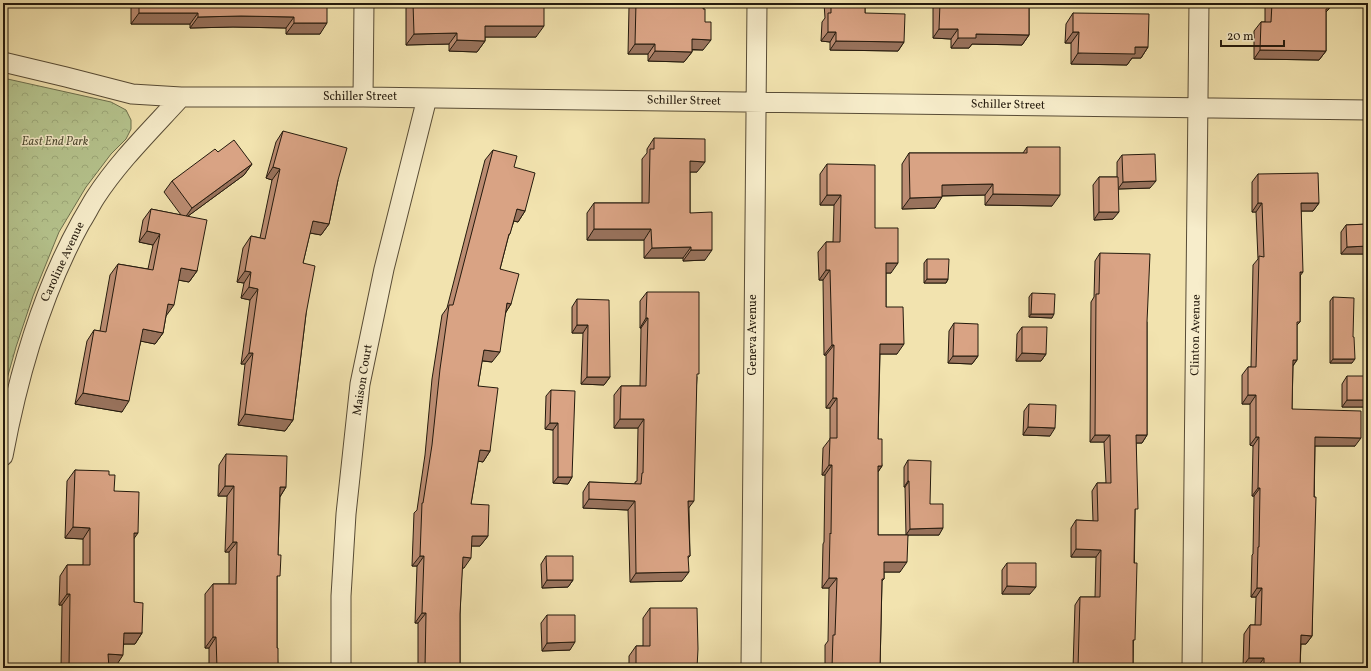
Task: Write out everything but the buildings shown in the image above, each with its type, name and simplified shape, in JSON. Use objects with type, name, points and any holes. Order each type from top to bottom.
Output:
[{"type":"street","points":[[363,97],[364,3]]},
{"type":"street","name":"Geneva Avenue","points":[[751,668],[757,3]]},
{"type":"street","name":"Clinton Avenue","points":[[1192,668],[1200,3]]},
{"type":"street","name":"Schiller Street","points":[[3,62],[66,76],[132,94],[181,97],[363,97],[1368,110]]},
{"type":"street","name":"Caroline Avenue","points":[[3,456],[19,381],[34,333],[53,279],[70,242],[94,199],[123,161],[181,97]]},
{"type":"street","name":"Maison Court","points":[[341,668],[341,596],[346,514],[360,384],[384,269],[427,98]]},
{"type":"green space","name":"East End Park","points":[[3,78],[111,102],[126,110],[131,120],[131,129],[126,139],[111,154],[86,187],[59,232],[33,296],[3,393]]}]
